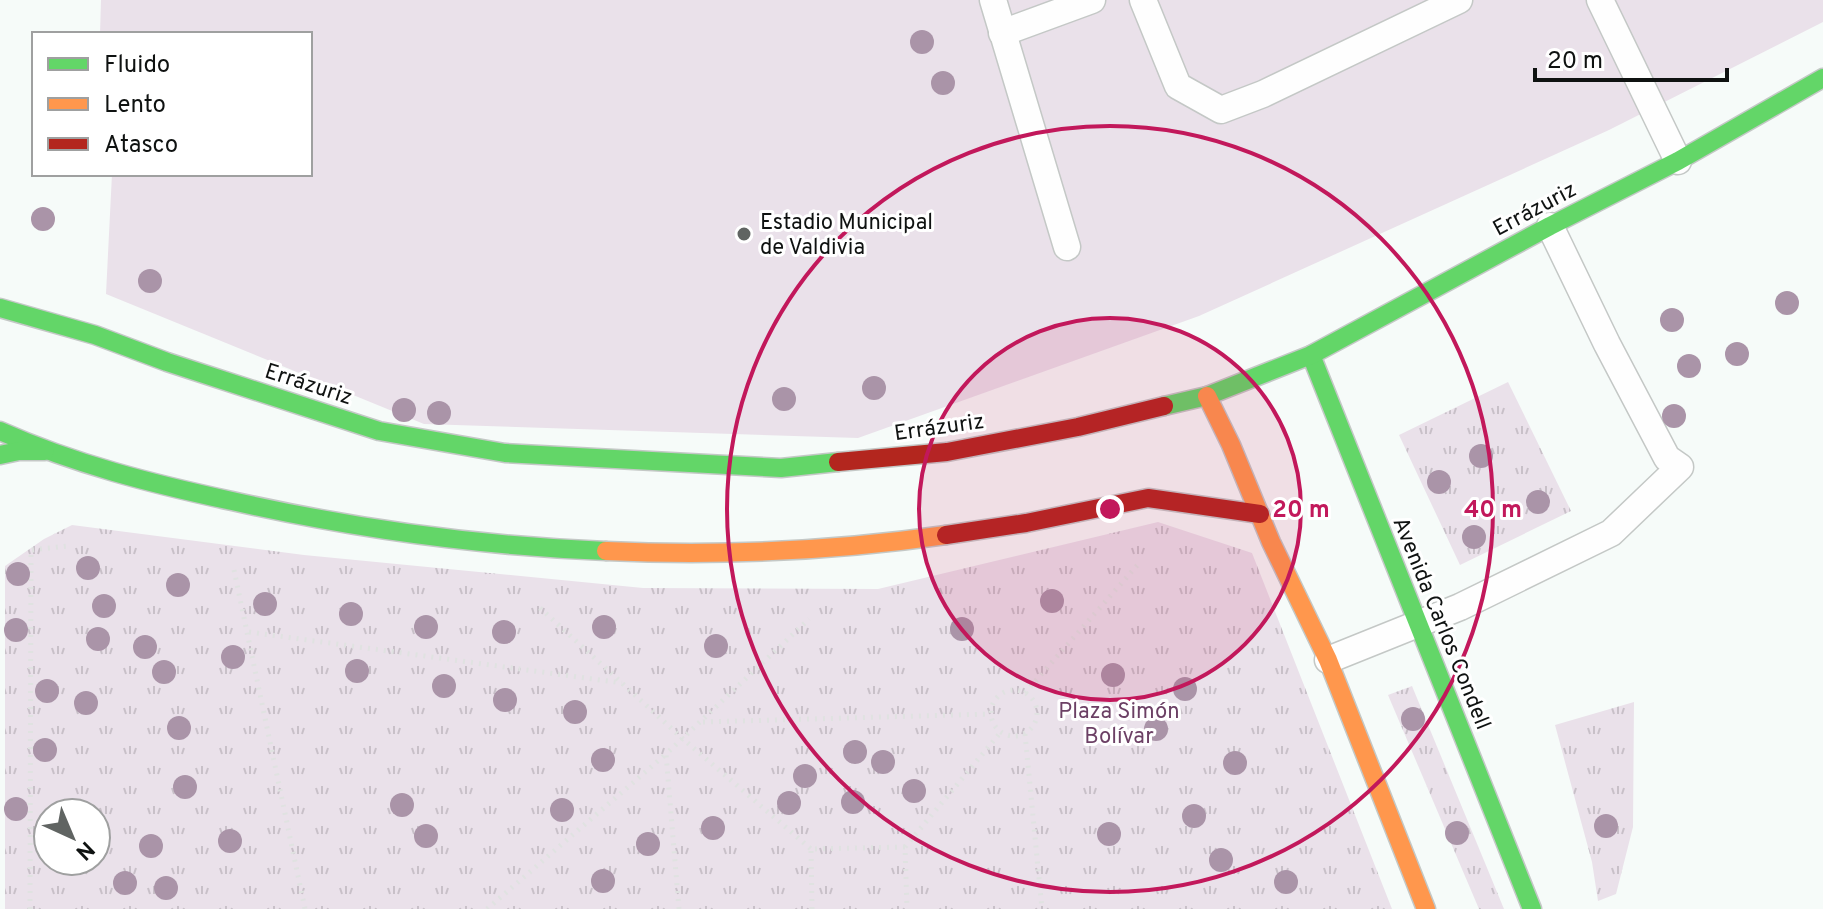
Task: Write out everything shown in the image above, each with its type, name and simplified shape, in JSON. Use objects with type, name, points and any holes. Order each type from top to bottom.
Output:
[{"type":"main road","name":"Errázuriz","points":[[0,308],[95,335],[167,362],[379,431],[505,453],[781,468],[947,452],[1078,427],[1207,396],[1311,355],[1678,161],[1823,78]]},
{"type":"main road","name":"Avenida Carlos Condell","points":[[1311,355],[1532,909]]},
{"type":"main road","points":[[1207,396],[1328,660],[1426,909]]},
{"type":"main road","points":[[0,431],[45,451],[163,486],[285,513],[407,534],[531,548],[671,553],[779,550],[904,541],[1026,523],[1148,498],[1260,514]]},
{"type":"main road","points":[[0,455],[45,451]]},
{"type":"lane","points":[[993,0],[1067,247]]},
{"type":"lane","points":[[1002,33],[1092,0]]},
{"type":"lane","points":[[1143,0],[1178,86],[1221,110],[1263,94],[1459,0]]},
{"type":"lane","points":[[1600,0],[1678,161]]},
{"type":"lane","points":[[1328,660],[1460,607],[1611,533],[1680,467],[1667,458],[1550,226]]},
{"type":"path","points":[[30,909],[31,550],[68,546]]},
{"type":"path","points":[[1025,693],[1141,561]]},
{"type":"path","points":[[234,570],[305,909]]},
{"type":"path","points":[[540,608],[683,739],[811,849],[905,847]]},
{"type":"path","points":[[487,909],[702,722],[809,619]]},
{"type":"path","points":[[249,632],[622,683]]},
{"type":"path","points":[[1009,690],[1025,693],[1036,704],[1038,711],[1034,727],[1025,734],[1007,736],[995,727],[991,714],[995,699],[1009,690]]},
{"type":"path","points":[[702,722],[991,714]]},
{"type":"path","points":[[907,909],[905,847],[1000,733]]},
{"type":"path","points":[[1025,734],[1042,909]]},
{"type":"path","points":[[666,754],[679,909]]},
{"type":"path","points":[[811,849],[812,909]]},
{"type":"green space","name":"Estadio Municipal de Valdivia","points":[[101,0],[1823,0],[1823,22],[1609,130],[1199,316],[858,438],[424,424],[106,294],[112,176],[312,176],[312,32],[100,32]]},
{"type":"green space","points":[[1508,382],[1571,511],[1460,565],[1399,435]]},
{"type":"green space","name":"Plaza Simón Bolívar","points":[[1158,522],[1252,553],[1392,909],[5,909],[5,566],[44,539],[72,525],[304,555],[643,588],[878,589]]},
{"type":"green space","points":[[1412,686],[1504,909],[1479,909],[1388,695]]},
{"type":"green space","points":[[1634,702],[1633,827],[1616,894],[1598,901],[1592,862],[1555,725]]},
{"type":"traffic: fast","points":[[1164,406],[1207,396],[1311,355],[1678,161],[1823,78]]},
{"type":"traffic: fast","points":[[0,308],[95,335],[167,362],[379,431],[505,453],[781,468],[838,462]]},
{"type":"traffic: fast","points":[[1311,355],[1532,909]]},
{"type":"traffic: fast","points":[[0,431],[114,472],[279,511],[372,528],[465,540],[606,551]]},
{"type":"traffic: fast","points":[[0,455],[45,451]]},
{"type":"traffic: slow","points":[[1207,396],[1271,542],[1328,660],[1426,909]]},
{"type":"traffic: slow","points":[[606,551],[776,551],[946,535]]},
{"type":"traffic: jam","points":[[838,462],[947,452],[1078,427],[1164,406]]},
{"type":"traffic: jam","points":[[946,535],[1026,523],[1148,498],[1260,514]]},
{"type":"place","name":"Estadio Municipal de Valdivia","points":[[744,234]]}]
